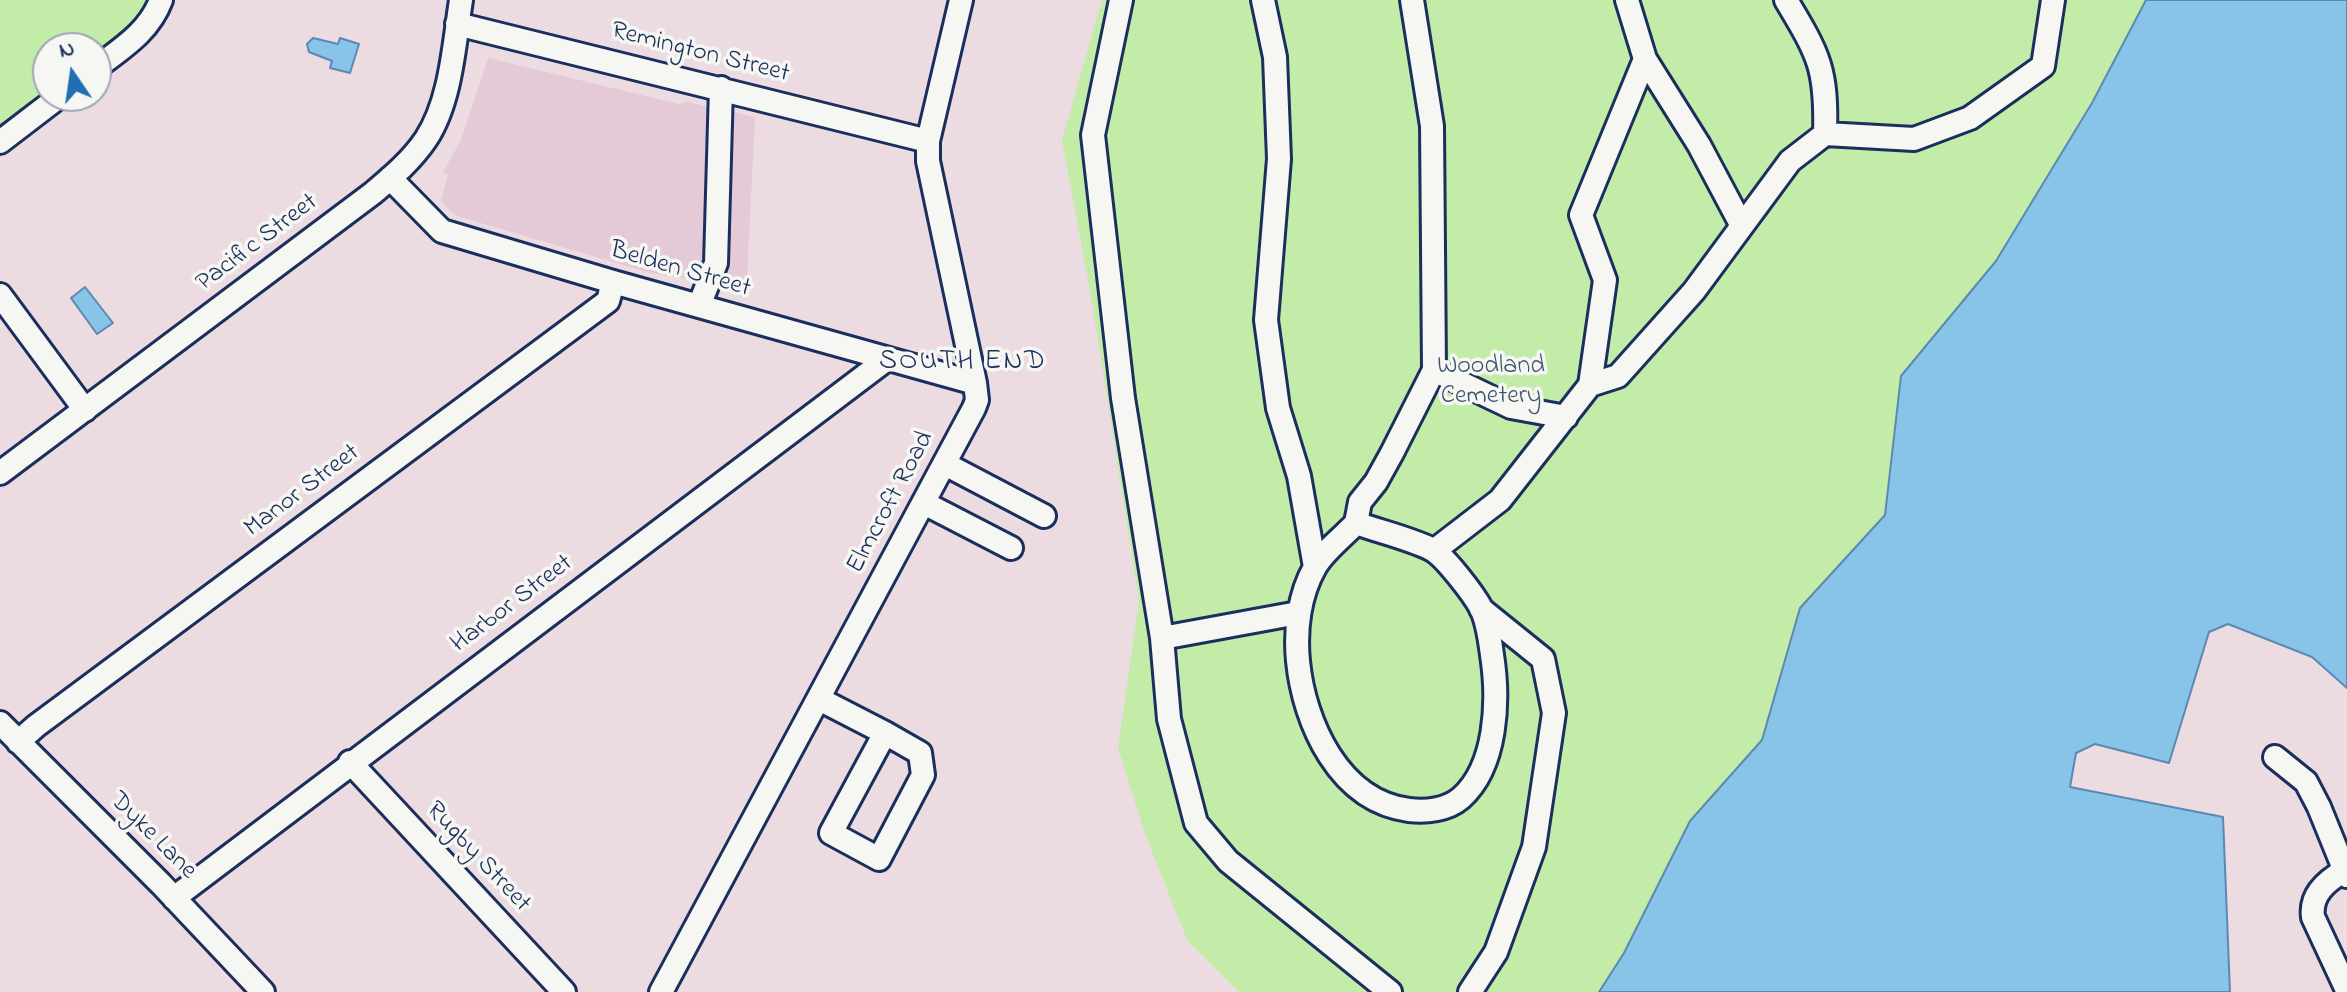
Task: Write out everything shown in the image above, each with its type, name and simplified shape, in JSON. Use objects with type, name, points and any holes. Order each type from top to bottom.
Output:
[{"type":"street","points":[[112,56],[139,36],[161,0]]},
{"type":"street","name":"Pacific Street","points":[[0,473],[409,161],[433,125],[445,91],[461,0]]},
{"type":"street","name":"Elmcroft Road","points":[[661,992],[977,400],[928,161],[928,141],[961,0]]},
{"type":"street","points":[[1121,0],[1093,135],[1123,398],[1162,638],[1169,719],[1196,823],[1228,861],[1390,992]]},
{"type":"street","points":[[1263,0],[1277,79],[1279,159],[1266,320],[1278,408],[1299,476],[1315,567]]},
{"type":"street","points":[[1412,0],[1432,126],[1434,370],[1399,442],[1376,482],[1360,502],[1356,523],[1315,567],[1298,613],[1297,652],[1301,690],[1309,717],[1340,769],[1379,801],[1420,811],[1442,808],[1460,799],[1486,759],[1495,695],[1490,635],[1481,609]]},
{"type":"street","points":[[1627,0],[1645,59],[1699,145],[1742,226]]},
{"type":"street","points":[[1786,0],[1815,50],[1824,76],[1825,134]]},
{"type":"street","points":[[1590,385],[1618,376],[1694,291],[1790,161],[1825,134],[1914,139],[1970,118],[2043,66],[2053,0]]},
{"type":"street","name":"Remington Street","points":[[457,24],[928,141]]},
{"type":"street","points":[[1435,550],[1500,500],[1590,385],[1605,280],[1581,215],[1645,59]]},
{"type":"street","points":[[699,306],[716,263],[721,88]]},
{"type":"street","points":[[0,142],[39,112]]},
{"type":"street","name":"Belden Street","points":[[390,178],[442,231],[975,383]]},
{"type":"street","name":"Manor Street","points":[[18,742],[48,716],[608,301],[613,282]]},
{"type":"street","points":[[0,295],[85,410]]},
{"type":"street","name":"Harbor Street","points":[[174,898],[887,359]]},
{"type":"street","points":[[1434,370],[1511,407],[1566,417]]},
{"type":"street","points":[[945,464],[1044,516]]},
{"type":"street","points":[[924,503],[1011,548]]},
{"type":"street","points":[[1356,523],[1435,550],[1481,609],[1543,659],[1554,713],[1534,847],[1496,952],[1470,992]]},
{"type":"street","points":[[1162,638],[1298,613]]},
{"type":"street","points":[[819,699],[885,733],[920,753],[923,775],[879,859],[831,833],[885,733]]},
{"type":"street","name":"Dyke Lane","points":[[0,723],[263,992]]},
{"type":"street","points":[[2275,757],[2306,782],[2346,874],[2330,878],[2317,893],[2311,907],[2347,990]]},
{"type":"street","name":"Rugby Street","points":[[350,762],[564,992]]},
{"type":"shaded area","points":[[488,58],[679,104],[687,102],[755,117],[746,299],[723,288],[650,273],[457,216],[450,210],[441,201],[448,174],[443,172],[461,140]]},
{"type":"green space","points":[[0,0],[152,0],[146,13],[112,44],[112,32],[32,32],[32,107],[0,131]]},
{"type":"green space","name":"Woodland Cemetery","points":[[1102,0],[2146,0],[2092,103],[1996,261],[1901,376],[1885,515],[1800,608],[1762,740],[1690,821],[1624,953],[1599,992],[1239,992],[1187,940],[1145,834],[1118,748],[1139,601],[1093,308],[1062,140]]},
{"type":"water","points":[[2146,0],[2347,0],[2347,688],[2312,657],[2228,624],[2209,632],[2169,763],[2095,744],[2076,753],[2070,787],[2223,817],[2230,992],[1599,992],[1624,953],[1690,821],[1762,740],[1800,608],[1885,515],[1901,376],[1996,261],[2092,103]]},
{"type":"water","points":[[313,38],[338,44],[340,38],[359,44],[350,73],[330,68],[332,61],[309,52],[307,44]]},
{"type":"water","points":[[85,287],[113,323],[97,334],[71,298]]},
{"type":"district","name":"SOUTH END","points":[[963,363]]}]
